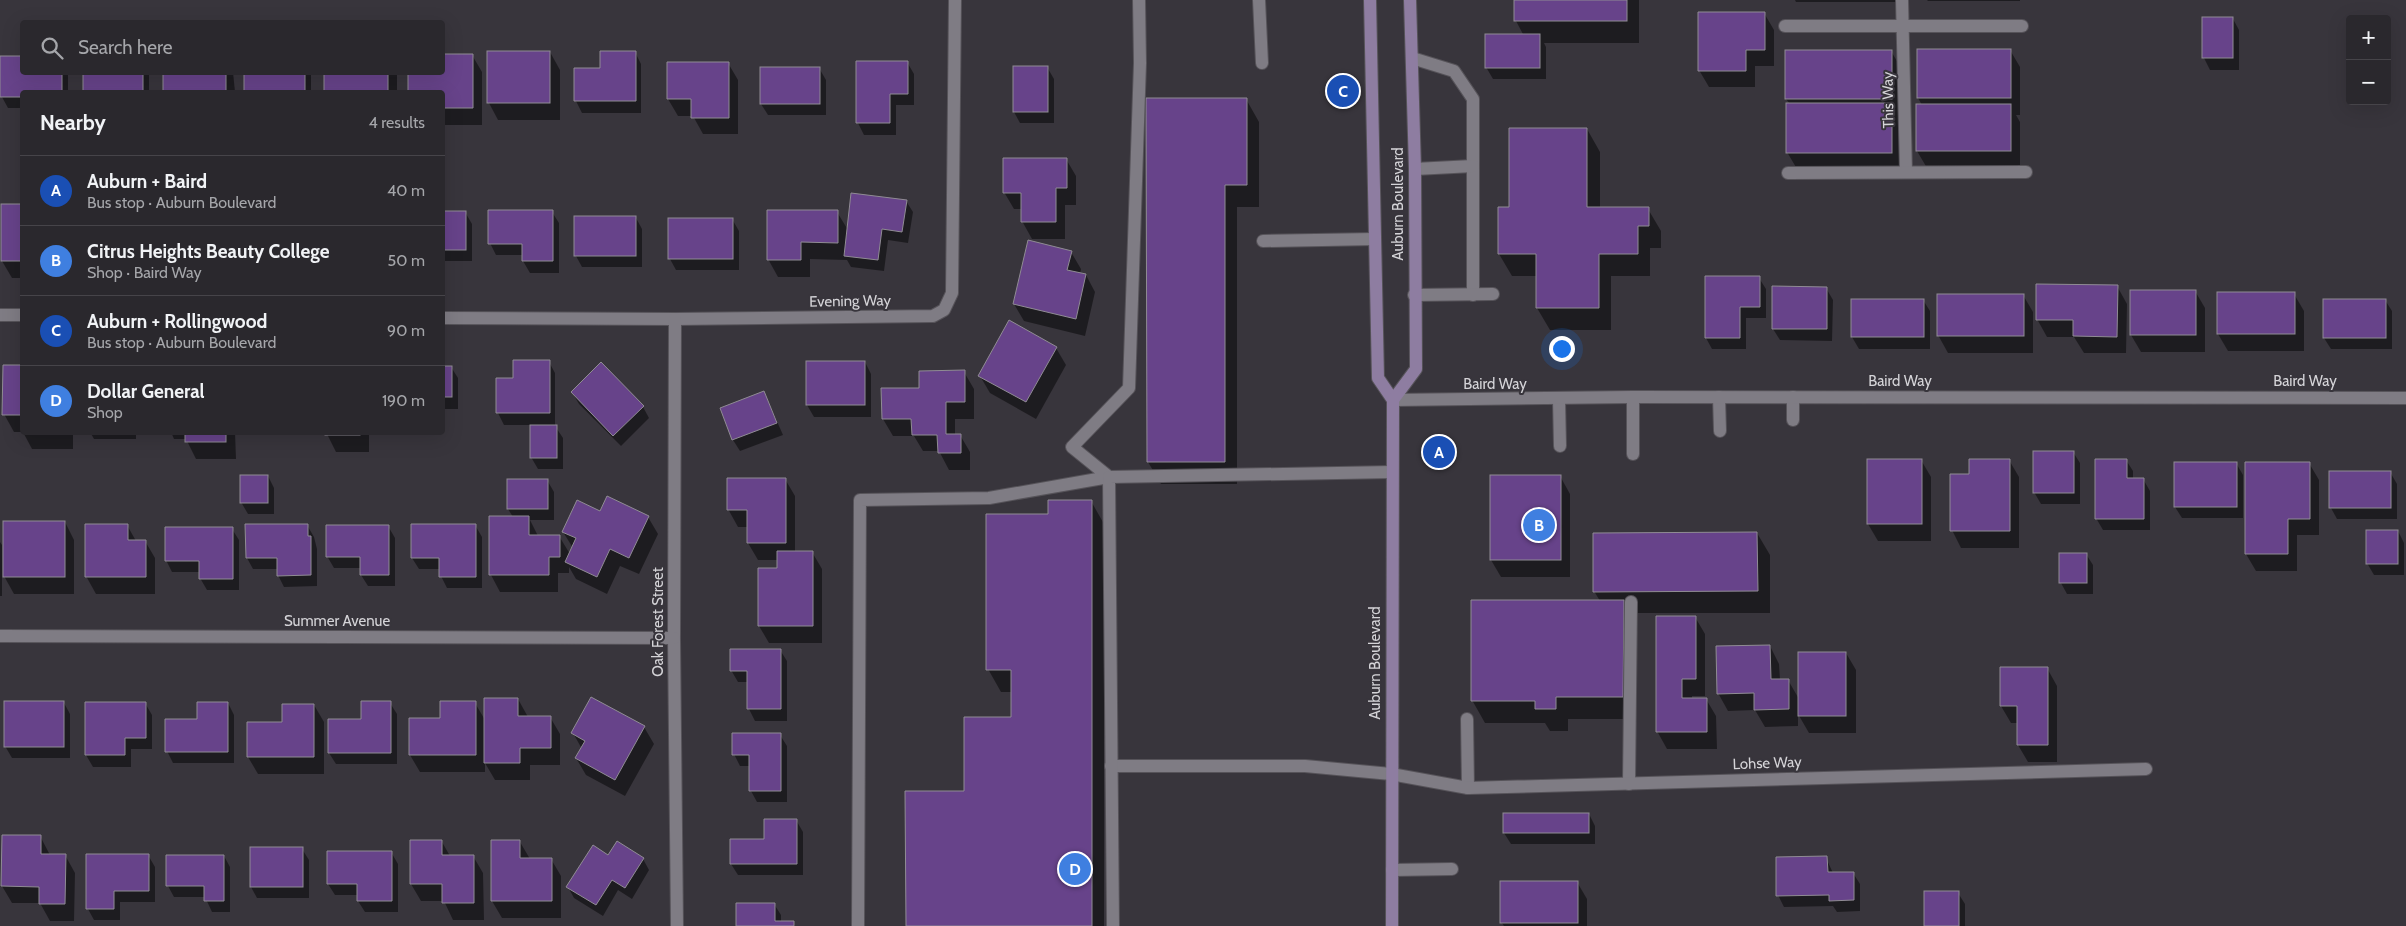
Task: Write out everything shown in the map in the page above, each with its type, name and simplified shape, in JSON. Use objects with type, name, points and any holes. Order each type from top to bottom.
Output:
[{"type":"main road","name":"Auburn Boulevard","points":[[1370,0],[1378,378],[1393,400],[1392,926]]},
{"type":"main road","name":"Auburn Boulevard","points":[[1393,400],[1416,369],[1414,295],[1415,169],[1410,0]]},
{"type":"street","name":"Evening Way","points":[[445,318],[674,319],[933,316],[944,310],[952,293],[955,0]]},
{"type":"street","points":[[1110,477],[1072,447],[1129,388],[1140,63],[1138,0]]},
{"type":"street","points":[[1260,0],[1262,63]]},
{"type":"street","name":"This Way","points":[[1902,0],[1906,172]]},
{"type":"street","points":[[1784,26],[2022,26]]},
{"type":"street","points":[[1412,58],[1454,71],[1473,99],[1473,295]]},
{"type":"street","points":[[1415,169],[1473,166]]},
{"type":"street","points":[[1788,173],[2026,172]]},
{"type":"street","points":[[1263,241],[1375,239]]},
{"type":"street","points":[[1414,295],[1494,294]]},
{"type":"street","points":[[0,315],[20,315]]},
{"type":"street","name":"Oak Forest Street","points":[[674,319],[674,638],[677,926]]},
{"type":"street","points":[[1633,397],[1633,454]]},
{"type":"street","name":"Baird Way","points":[[1393,400],[1559,400],[1633,397],[2406,398]]},
{"type":"street","points":[[1719,397],[1720,431]]},
{"type":"street","points":[[1794,397],[1794,420]]},
{"type":"street","points":[[1559,400],[1560,446]]},
{"type":"street","points":[[858,926],[860,500],[989,498],[1110,477],[1392,472]]},
{"type":"street","points":[[1110,477],[1113,926]]},
{"type":"street","points":[[1629,784],[1631,602]]},
{"type":"street","name":"Summer Avenue","points":[[0,636],[674,638]]},
{"type":"street","points":[[1467,719],[1468,788]]},
{"type":"street","name":"Lohse Way","points":[[1112,766],[1305,766],[1391,774],[1468,788],[2146,768]]},
{"type":"street","points":[[1392,870],[1452,869]]},
{"type":"building","points":[[1514,0],[1627,0],[1627,21],[1514,21]]},
{"type":"building","points":[[1698,12],[1765,12],[1765,50],[1746,50],[1746,71],[1698,71]]},
{"type":"building","points":[[2202,17],[2233,17],[2233,58],[2202,58]]},
{"type":"building","points":[[1485,34],[1540,34],[1540,68],[1485,68]]},
{"type":"building","points":[[1917,49],[2011,49],[2011,98],[1917,98]]},
{"type":"building","points":[[1785,50],[1892,50],[1892,99],[1785,99]]},
{"type":"building","points":[[487,51],[550,51],[550,103],[487,103]]},
{"type":"building","points":[[600,51],[636,51],[636,101],[574,101],[574,68],[600,68]]},
{"type":"building","points":[[445,54],[473,54],[473,108],[445,108],[445,90],[408,90],[408,75],[445,75]]},
{"type":"building","points":[[0,56],[20,56],[20,75],[62,75],[62,90],[20,90],[20,97],[0,97]]},
{"type":"building","points":[[856,61],[908,61],[908,94],[890,94],[890,123],[856,123]]},
{"type":"building","points":[[667,62],[729,62],[729,118],[691,118],[691,99],[667,99]]},
{"type":"building","points":[[1013,66],[1048,66],[1048,112],[1013,112]]},
{"type":"building","points":[[760,67],[820,67],[820,104],[760,104]]},
{"type":"building","points":[[83,75],[143,75],[143,90],[83,90]]},
{"type":"building","points":[[163,75],[226,75],[226,90],[163,90]]},
{"type":"building","points":[[244,75],[305,75],[305,90],[244,90]]},
{"type":"building","points":[[324,75],[388,75],[388,90],[324,90]]},
{"type":"building","points":[[1146,98],[1247,98],[1247,185],[1225,185],[1225,462],[1147,462]]},
{"type":"building","points":[[1786,103],[1892,103],[1892,153],[1786,153]]},
{"type":"building","points":[[1916,104],[2011,104],[2011,151],[1916,151]]},
{"type":"building","points":[[1509,128],[1587,128],[1587,207],[1649,207],[1649,226],[1638,226],[1638,254],[1599,254],[1599,308],[1536,308],[1536,254],[1498,254],[1498,207],[1509,207]]},
{"type":"building","points":[[1003,158],[1067,158],[1067,188],[1056,188],[1056,222],[1021,222],[1021,193],[1003,193]]},
{"type":"building","points":[[851,193],[907,200],[902,232],[882,229],[878,260],[844,256]]},
{"type":"building","points":[[1,204],[20,204],[20,261],[1,261]]},
{"type":"building","points":[[488,210],[553,210],[553,261],[522,261],[522,244],[488,244]]},
{"type":"building","points":[[767,210],[838,210],[838,243],[801,242],[801,260],[767,260]]},
{"type":"building","points":[[445,211],[466,211],[466,250],[445,250]]},
{"type":"building","points":[[574,216],[636,216],[636,256],[574,256]]},
{"type":"building","points":[[668,218],[733,218],[733,259],[668,259]]},
{"type":"building","points":[[1028,240],[1072,251],[1067,270],[1086,274],[1076,319],[1013,304]]},
{"type":"building","points":[[1705,276],[1760,276],[1760,307],[1740,307],[1740,338],[1705,338]]},
{"type":"building","points":[[2036,284],[2118,285],[2117,337],[2073,336],[2073,320],[2036,320]]},
{"type":"building","points":[[1772,286],[1827,287],[1827,329],[1772,329]]},
{"type":"building","points":[[2130,290],[2196,290],[2196,335],[2130,335]]},
{"type":"building","points":[[2217,292],[2295,292],[2295,334],[2217,334]]},
{"type":"building","points":[[1937,294],[2024,294],[2024,336],[1937,336]]},
{"type":"building","points":[[1851,299],[1924,299],[1924,337],[1851,337]]},
{"type":"building","points":[[2323,299],[2386,299],[2386,338],[2323,338]]},
{"type":"building","points":[[1009,320],[1057,347],[1026,402],[978,376]]},
{"type":"building","points":[[513,360],[550,360],[550,413],[496,413],[496,378],[513,378]]},
{"type":"building","points":[[806,361],[865,361],[865,405],[806,405]]},
{"type":"building","points":[[601,362],[644,406],[613,436],[571,392]]},
{"type":"building","points":[[3,365],[20,365],[20,415],[2,415]]},
{"type":"building","points":[[445,366],[452,366],[452,397],[445,397]]},
{"type":"building","points":[[965,370],[965,402],[946,402],[946,434],[961,434],[961,453],[938,453],[937,435],[912,435],[911,419],[882,419],[881,388],[919,388],[919,371]]},
{"type":"building","points":[[764,391],[777,423],[732,440],[720,408]]},
{"type":"building","points":[[530,425],[557,425],[557,458],[530,458]]},
{"type":"building","points":[[185,435],[226,435],[226,442],[185,442]]},
{"type":"building","points":[[2033,451],[2074,451],[2074,493],[2033,493]]},
{"type":"building","points":[[1867,459],[1922,459],[1922,524],[1867,524]]},
{"type":"building","points":[[1969,459],[2010,459],[2010,531],[1950,531],[1950,474],[1969,474]]},
{"type":"building","points":[[2095,459],[2127,459],[2127,478],[2144,478],[2144,519],[2095,519]]},
{"type":"building","points":[[2174,462],[2237,462],[2237,507],[2174,507]]},
{"type":"building","points":[[2245,462],[2310,462],[2310,519],[2288,519],[2288,554],[2245,554]]},
{"type":"building","points":[[2329,471],[2391,471],[2391,508],[2329,508]]},
{"type":"building","points":[[240,475],[268,475],[268,503],[240,503]]},
{"type":"building","points":[[1490,475],[1561,475],[1561,560],[1490,560]]},
{"type":"building","points":[[727,478],[786,478],[786,543],[747,543],[747,510],[727,510]]},
{"type":"building","points":[[507,479],[548,479],[548,509],[507,509]]},
{"type":"building","points":[[607,496],[649,516],[629,558],[610,549],[597,577],[565,562],[576,538],[562,532],[577,500],[600,511]]},
{"type":"building","points":[[1048,500],[1092,500],[1092,926],[906,926],[905,791],[964,791],[964,717],[1011,717],[1011,670],[986,670],[986,514],[1048,514]]},
{"type":"building","points":[[489,516],[529,516],[529,535],[560,535],[560,557],[549,557],[549,575],[489,575]]},
{"type":"building","points":[[3,521],[65,521],[65,577],[3,577]]},
{"type":"building","points":[[85,524],[128,524],[128,540],[146,540],[146,577],[85,577]]},
{"type":"building","points":[[245,524],[308,524],[308,536],[311,536],[311,575],[277,576],[277,558],[246,558]]},
{"type":"building","points":[[411,524],[476,524],[476,577],[439,577],[439,558],[411,558]]},
{"type":"building","points":[[326,525],[389,525],[389,575],[360,575],[360,557],[326,557]]},
{"type":"building","points":[[165,527],[233,527],[233,579],[199,579],[199,561],[165,561]]},
{"type":"building","points":[[2366,530],[2398,530],[2398,564],[2366,564]]},
{"type":"building","points":[[1757,532],[1758,591],[1593,592],[1593,533]]},
{"type":"building","points":[[777,551],[813,551],[813,626],[758,626],[758,568],[777,568]]},
{"type":"building","points":[[2059,553],[2087,553],[2087,583],[2059,583]]},
{"type":"building","points":[[1471,600],[1624,600],[1623,697],[1556,697],[1556,709],[1535,709],[1535,701],[1471,701]]},
{"type":"building","points":[[1656,616],[1696,616],[1696,679],[1682,679],[1682,698],[1707,698],[1707,732],[1656,732]]},
{"type":"building","points":[[1770,645],[1771,679],[1789,679],[1789,709],[1754,710],[1754,693],[1717,694],[1716,646]]},
{"type":"building","points":[[730,649],[781,649],[781,709],[747,709],[747,671],[730,671]]},
{"type":"building","points":[[1798,652],[1846,652],[1846,716],[1798,716]]},
{"type":"building","points":[[2000,667],[2048,667],[2048,745],[2017,745],[2017,706],[2000,706]]},
{"type":"building","points":[[591,697],[645,726],[615,780],[575,758],[585,741],[571,733]]},
{"type":"building","points":[[484,698],[518,698],[518,716],[551,716],[551,748],[520,748],[520,763],[484,763]]},
{"type":"building","points":[[4,701],[64,701],[64,747],[4,747]]},
{"type":"building","points":[[361,701],[391,701],[391,753],[328,753],[328,719],[361,719]]},
{"type":"building","points":[[440,701],[476,701],[476,755],[409,755],[409,718],[440,718]]},
{"type":"building","points":[[85,702],[146,702],[146,738],[125,738],[125,755],[85,755]]},
{"type":"building","points":[[197,702],[228,702],[228,752],[165,752],[165,719],[197,719]]},
{"type":"building","points":[[282,704],[314,704],[314,757],[247,757],[247,722],[282,722]]},
{"type":"building","points":[[732,733],[781,733],[781,791],[749,791],[749,755],[732,755]]},
{"type":"building","points":[[1503,813],[1589,813],[1589,833],[1503,833]]},
{"type":"building","points":[[764,819],[797,819],[797,864],[730,864],[730,839],[764,839]]},
{"type":"building","points":[[2,835],[41,835],[41,854],[66,854],[65,904],[39,904],[39,887],[1,886]]},
{"type":"building","points":[[410,840],[442,840],[442,855],[474,855],[474,903],[442,903],[442,884],[410,884]]},
{"type":"building","points":[[491,840],[520,840],[520,858],[552,858],[552,901],[491,901]]},
{"type":"building","points":[[617,841],[644,858],[625,888],[612,880],[596,905],[566,887],[593,845],[608,855]]},
{"type":"building","points":[[250,847],[303,847],[303,887],[250,887]]},
{"type":"building","points":[[327,851],[392,851],[392,901],[357,901],[357,884],[327,884]]},
{"type":"building","points":[[86,854],[149,854],[149,891],[114,891],[114,909],[86,909]]},
{"type":"building","points":[[166,855],[224,855],[224,901],[204,901],[204,886],[166,886]]},
{"type":"building","points":[[1827,856],[1828,872],[1854,872],[1854,900],[1829,901],[1829,895],[1776,896],[1776,857]]},
{"type":"building","points":[[1500,881],[1578,881],[1578,923],[1500,923]]},
{"type":"building","points":[[1924,891],[1959,891],[1959,926],[1924,926]]},
{"type":"building","points":[[736,903],[775,903],[775,921],[794,921],[794,926],[736,926]]},
{"type":"place","name":"Auburn + Rollingwood","points":[[1343,91]]},
{"type":"place","name":"Auburn + Baird","points":[[1439,452]]},
{"type":"place","name":"Citrus Heights Beauty College","points":[[1539,525]]},
{"type":"place","name":"Dollar General","points":[[1075,869]]}]
